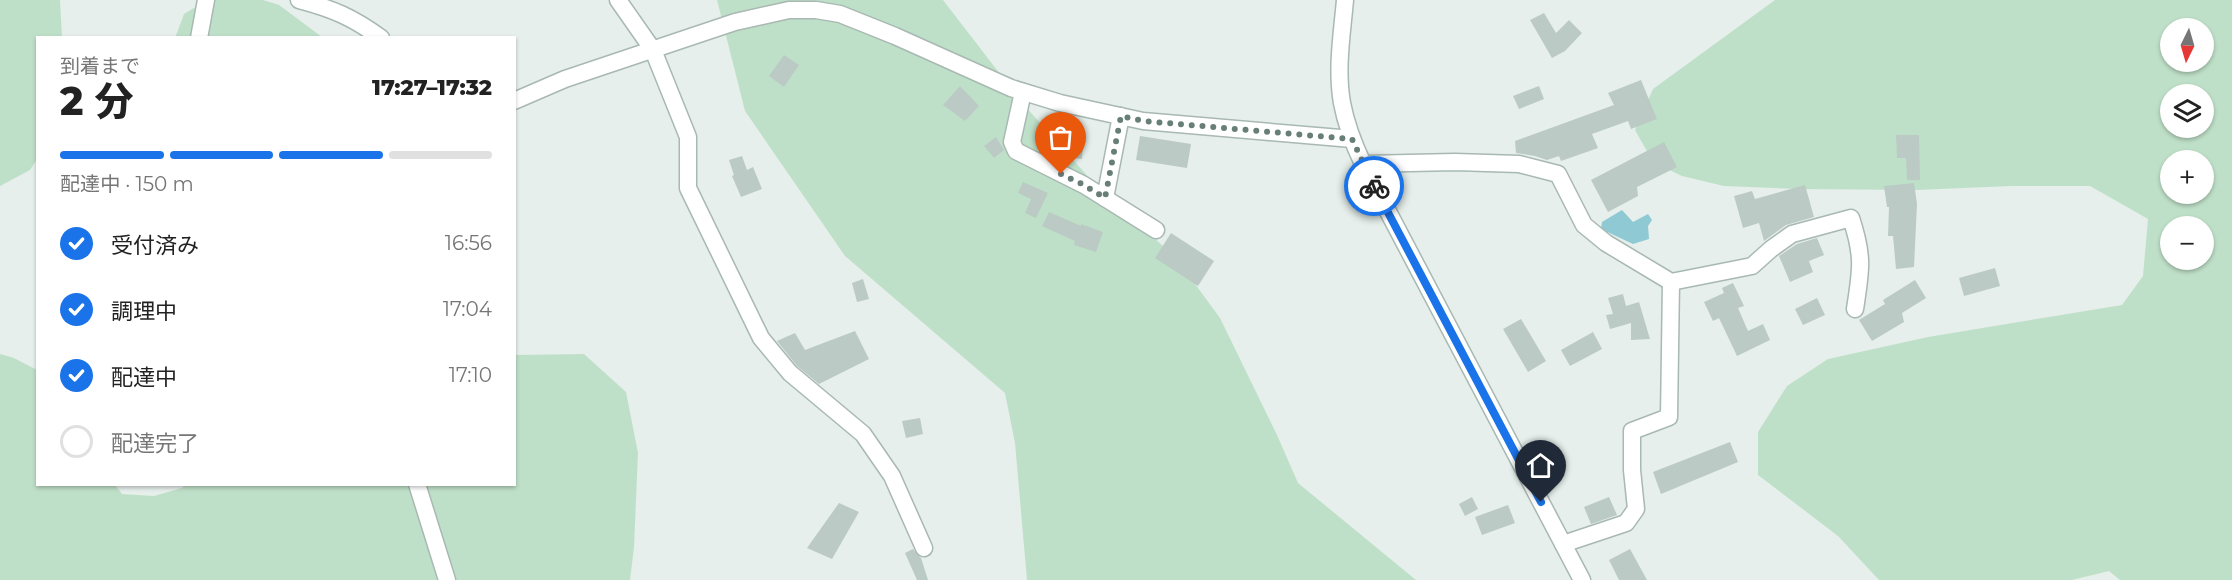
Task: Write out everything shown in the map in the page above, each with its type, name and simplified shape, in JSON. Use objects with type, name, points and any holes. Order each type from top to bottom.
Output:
[{"type":"street","points":[[199,36],[206,0]]},
{"type":"street","points":[[299,0],[329,8],[355,19],[378,36]]},
{"type":"street","points":[[618,0],[654,50],[688,137],[688,188],[761,338],[790,373],[863,434],[892,476],[924,548]]},
{"type":"street","points":[[1345,0],[1339,63],[1342,102],[1352,139],[1363,164],[1582,580]]},
{"type":"street","points":[[516,99],[735,22],[789,10],[816,10],[840,14],[1023,92],[1060,104],[1143,121],[1352,139]]},
{"type":"street","points":[[1023,92],[1011,142],[1016,151],[1084,185],[1156,230]]},
{"type":"street","points":[[1105,198],[1121,116]]},
{"type":"street","points":[[1363,164],[1455,162],[1520,164],[1558,174],[1584,225],[1606,243],[1671,282],[1752,266],[1792,234],[1851,218],[1859,242],[1862,265],[1855,309]]},
{"type":"street","points":[[1563,544],[1626,523],[1636,509],[1632,470],[1632,431],[1669,417],[1671,282]]},
{"type":"street","points":[[418,486],[447,580]]},
{"type":"green space","points":[[0,0],[60,0],[62,36],[36,36],[36,161],[30,170],[0,186]]},
{"type":"green space","points":[[207,0],[263,0],[279,5],[321,36],[176,36],[184,14]]},
{"type":"green space","points":[[717,0],[943,0],[1024,105],[1092,181],[1176,258],[1220,318],[1298,483],[1416,580],[1027,580],[1015,443],[1005,393],[845,256],[745,111]]},
{"type":"green space","points":[[1775,0],[2232,0],[2232,580],[2120,580],[2109,571],[2072,580],[1879,580],[1838,536],[1758,475],[1758,432],[1787,386],[1828,359],[1928,337],[2122,305],[2143,276],[2148,219],[2090,186],[2011,186],[1916,190],[1724,186],[1682,176],[1653,162],[1635,130],[1653,89]]},
{"type":"green space","points":[[0,354],[14,358],[36,369],[36,486],[116,486],[122,494],[154,496],[184,486],[516,486],[516,355],[584,354],[626,392],[638,453],[634,547],[630,580],[0,580]]},
{"type":"water","points":[[1622,210],[1633,222],[1648,214],[1652,220],[1648,226],[1649,239],[1633,244],[1601,229],[1602,222]]},
{"type":"building","points":[[1544,13],[1556,33],[1569,20],[1582,33],[1565,51],[1552,58],[1530,20]]},
{"type":"building","points":[[784,55],[799,65],[784,87],[769,76]]},
{"type":"building","points":[[1641,80],[1657,119],[1631,129],[1628,121],[1592,134],[1598,148],[1561,161],[1559,156],[1547,160],[1516,153],[1515,141],[1614,105],[1608,93]]},
{"type":"building","points":[[960,86],[979,106],[965,121],[943,105]]},
{"type":"building","points":[[1539,86],[1544,99],[1519,109],[1513,96]]},
{"type":"building","points":[[1054,130],[1073,132],[1073,135],[1084,137],[1082,159],[1051,156]]},
{"type":"building","points":[[1896,135],[1919,135],[1920,180],[1907,180],[1906,158],[1897,158]]},
{"type":"building","points":[[1140,136],[1191,144],[1187,168],[1136,160]]},
{"type":"building","points":[[996,137],[1004,150],[994,158],[984,146]]},
{"type":"building","points":[[1664,142],[1677,167],[1637,187],[1638,196],[1608,212],[1591,180]]},
{"type":"building","points":[[742,156],[747,170],[753,167],[762,189],[741,197],[732,176],[734,175],[729,160]]},
{"type":"building","points":[[1023,182],[1048,193],[1036,218],[1025,213],[1031,199],[1018,193]]},
{"type":"building","points":[[1914,183],[1917,204],[1914,267],[1896,269],[1893,236],[1888,236],[1889,207],[1887,207],[1884,186]]},
{"type":"building","points":[[1805,185],[1814,217],[1786,225],[1764,241],[1759,223],[1743,228],[1734,196],[1752,191],[1755,199]]},
{"type":"building","points":[[1049,212],[1081,226],[1081,224],[1103,232],[1096,252],[1074,245],[1075,241],[1042,226]]},
{"type":"building","points":[[1171,233],[1214,261],[1198,286],[1155,258]]},
{"type":"building","points":[[1817,238],[1824,255],[1809,261],[1813,272],[1790,282],[1779,256],[1797,244]]},
{"type":"building","points":[[1995,268],[2000,286],[1964,296],[1959,278]]},
{"type":"building","points":[[863,279],[869,299],[857,302],[852,283]]},
{"type":"building","points":[[1915,280],[1926,298],[1902,313],[1904,322],[1872,341],[1859,320],[1885,304],[1883,300]]},
{"type":"building","points":[[1733,283],[1744,306],[1738,308],[1748,331],[1763,324],[1770,340],[1737,356],[1719,318],[1713,321],[1704,302],[1724,293],[1722,288]]},
{"type":"building","points":[[1623,294],[1626,306],[1639,302],[1650,339],[1631,340],[1631,323],[1610,329],[1606,315],[1613,314],[1608,298]]},
{"type":"building","points":[[1817,298],[1825,315],[1803,325],[1795,309]]},
{"type":"building","points":[[1521,319],[1546,361],[1528,372],[1503,329]]},
{"type":"building","points":[[855,331],[869,359],[819,384],[797,366],[777,341],[795,333],[805,350]]},
{"type":"building","points":[[1593,332],[1602,349],[1570,366],[1561,350]]},
{"type":"building","points":[[920,418],[923,434],[906,438],[902,421]]},
{"type":"building","points":[[1730,442],[1738,462],[1661,494],[1653,472]]},
{"type":"building","points":[[1472,497],[1478,509],[1465,516],[1459,504]]},
{"type":"building","points":[[1609,497],[1617,515],[1591,524],[1584,507]]},
{"type":"building","points":[[839,503],[859,512],[832,559],[807,548]]},
{"type":"building","points":[[1508,505],[1515,523],[1482,535],[1475,517]]},
{"type":"building","points":[[913,549],[921,558],[928,580],[917,580],[905,553]]},
{"type":"building","points":[[1630,549],[1647,580],[1619,580],[1609,560]]},
{"type":"way so far","points":[[1061,174],[1105,198],[1121,116],[1143,121],[1352,139],[1374,186]]},
{"type":"route","points":[[1374,186],[1541,502]]}]
